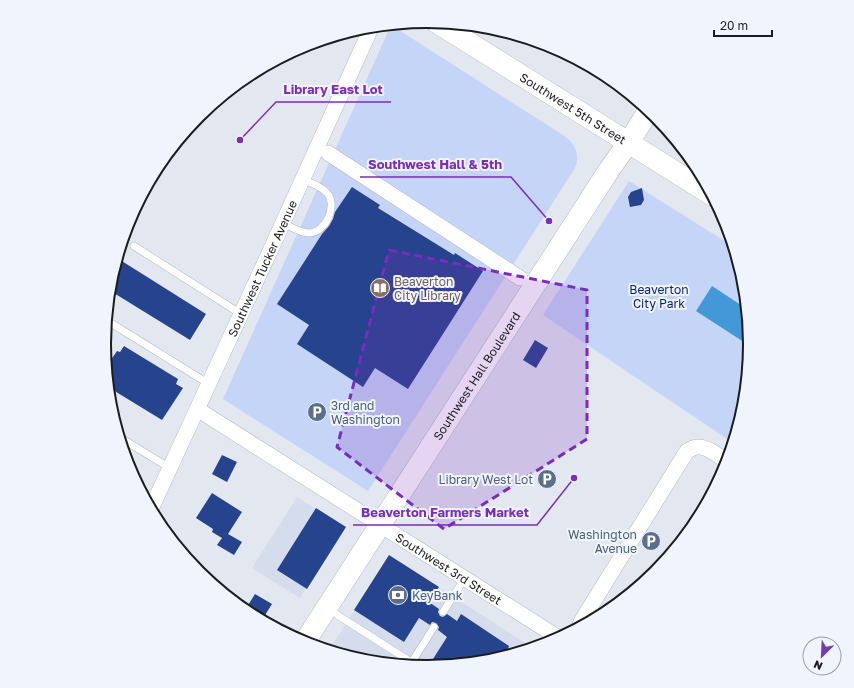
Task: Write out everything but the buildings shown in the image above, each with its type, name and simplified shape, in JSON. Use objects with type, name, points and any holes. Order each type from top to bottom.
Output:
[{"type":"main road","name":"Southwest 5th Street","points":[[447,29],[702,189]]},
{"type":"main road","name":"Southwest Hall Boulevard","points":[[308,637],[645,116]]},
{"type":"street","name":"Southwest Tucker Avenue","points":[[154,504],[283,224],[369,33]]},
{"type":"street","points":[[328,154],[520,278]]},
{"type":"street","name":"Southwest 3rd Street","points":[[197,409],[553,634]]},
{"type":"street","points":[[582,619],[687,452],[694,447],[702,447],[721,458]]},
{"type":"lane","points":[[283,224],[301,232],[310,233],[320,229],[327,222],[331,213],[331,203],[328,194],[321,188],[303,180]]},
{"type":"lane","points":[[134,246],[241,314]]},
{"type":"lane","points":[[112,324],[209,384]]},
{"type":"lane","points":[[126,441],[170,468]]},
{"type":"lane","points":[[443,612],[465,578]]},
{"type":"lane","points":[[326,608],[402,659]]},
{"type":"lane","points":[[413,659],[434,627]]},
{"type":"highlighted area","points":[[389,250],[587,290],[587,439],[444,529],[337,447]]},
{"type":"shaded area","points":[[297,497],[344,528],[300,598],[252,568]]},
{"type":"shaded area","points":[[389,556],[526,644],[489,654],[427,660],[365,654],[332,645]]},
{"type":"green space","points":[[398,30],[566,137],[575,147],[577,159],[575,168],[368,491],[223,399],[388,31]]},
{"type":"green space","name":"Beaverton City Park","points":[[629,181],[726,242],[737,282],[743,344],[737,406],[728,440],[543,315]]},
{"type":"water","points":[[712,286],[740,304],[743,341],[696,311]]},
{"type":"place","name":"Library East Lot","points":[[240,140]]},
{"type":"place","name":"Southwest Hall & 5th","points":[[549,221]]},
{"type":"place","name":"Beaverton City Library","points":[[380,288]]},
{"type":"place","name":"3rd and Washington","points":[[317,412]]},
{"type":"place","name":"Beaverton Farmers Market","points":[[574,478]]},
{"type":"place","name":"Library West Lot","points":[[547,479]]},
{"type":"place","name":"Washington Avenue","points":[[651,541]]},
{"type":"place","name":"KeyBank","points":[[398,595]]}]
